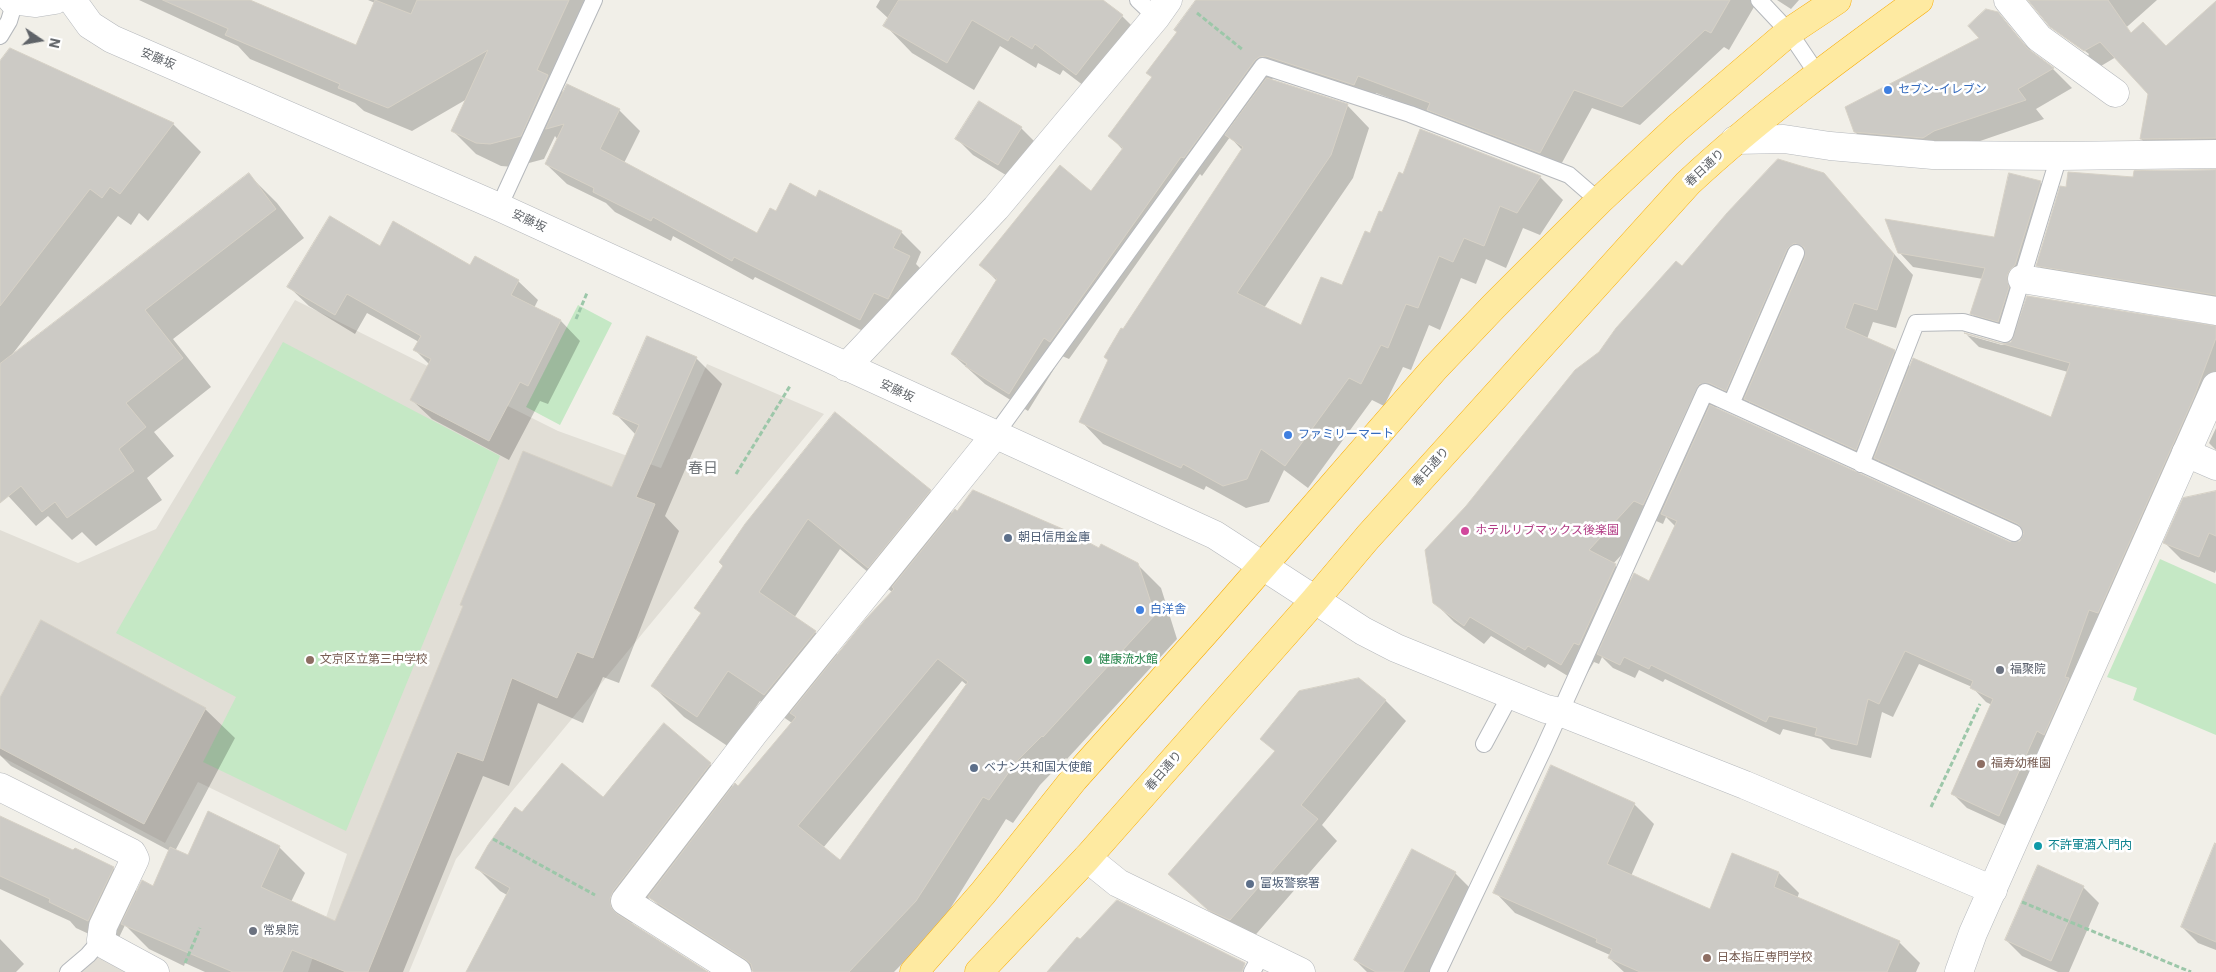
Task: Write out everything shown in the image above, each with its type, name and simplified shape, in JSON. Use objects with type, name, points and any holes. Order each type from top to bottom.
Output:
[{"type":"highway","points":[[914,972],[983,894],[1074,780],[1435,368],[1494,306],[1677,128],[1789,32],[1837,0]]},
{"type":"highway","name":"春日通り","points":[[979,972],[1088,858],[1368,537],[1688,183],[1735,140],[1919,0]]},
{"type":"street","points":[[14,0],[36,3],[55,0]]},
{"type":"street","name":"安藤坂","points":[[72,0],[90,25],[112,39],[499,207],[846,368],[1215,535],[1363,632],[1396,648],[1546,709],[1560,712],[1745,785],[2004,895]]},
{"type":"street","points":[[2008,0],[2039,38],[2115,93]]},
{"type":"street","points":[[846,368],[996,208],[1154,6]]},
{"type":"street","points":[[1735,140],[1784,139],[1830,146],[1933,155],[2216,154]]},
{"type":"street","points":[[2022,279],[2216,311]]},
{"type":"street","points":[[1959,972],[1973,933],[2004,895],[2186,453],[2216,386]]},
{"type":"street","points":[[736,972],[624,901],[754,733],[995,436]]},
{"type":"street","points":[[2186,453],[2216,466]]},
{"type":"street","points":[[0,787],[132,853],[135,859],[103,926],[101,940],[114,951],[155,972]]},
{"type":"street","points":[[1088,858],[1118,883],[1257,963],[1301,972]]},
{"type":"lane","points":[[0,36],[9,21],[14,0]]},
{"type":"lane","points":[[499,207],[594,0]]},
{"type":"lane","points":[[1759,0],[1789,32],[1818,75]]},
{"type":"lane","points":[[995,436],[1263,66],[1410,114],[1568,175],[1600,201]]},
{"type":"lane","points":[[1861,464],[1916,323],[1963,322],[2005,334],[2059,156]]},
{"type":"lane","points":[[1732,404],[1796,252]]},
{"type":"lane","points":[[1438,972],[1560,712],[1705,392],[2014,533]]},
{"type":"lane","points":[[1484,744],[1511,694]]},
{"type":"lane","points":[[68,972],[88,955],[101,940]]},
{"type":"path","points":[[1197,12],[1263,66]]},
{"type":"path","points":[[576,319],[587,293]]},
{"type":"path","points":[[736,474],[790,386]]},
{"type":"path","points":[[1931,807],[1980,704]]},
{"type":"path","points":[[493,839],[613,905],[624,901]]},
{"type":"path","points":[[2004,895],[2191,972]]},
{"type":"path","points":[[184,966],[200,928]]},
{"type":"shaded area","name":"文京区立第三中学校","points":[[295,300],[558,431],[661,468],[707,364],[824,414],[456,859],[409,972],[308,972],[347,854],[198,782],[165,843],[0,756],[0,530],[78,563],[156,529]]},
{"type":"shaded area","points":[[99,955],[129,972],[76,972]]},
{"type":"green space","points":[[578,305],[612,323],[560,425],[526,407]]},
{"type":"green space","points":[[283,342],[500,456],[346,831],[203,762],[236,697],[116,633]]},
{"type":"green space","points":[[2160,559],[2216,584],[2216,735],[2133,700],[2137,688],[2107,677]]},
{"type":"building","points":[[163,0],[250,0],[356,45],[375,0],[411,14],[417,0],[569,0],[537,70],[548,75],[521,136],[490,144],[476,143],[451,131],[488,50],[388,108],[338,88],[340,84],[225,35],[228,29]]},
{"type":"building","points":[[899,0],[1103,0],[1123,15],[1076,75],[1035,44],[1032,49],[1011,36],[1008,41],[972,20],[947,63],[883,26]]},
{"type":"building","points":[[1196,0],[1730,0],[1711,33],[1705,30],[1622,107],[1574,90],[1540,153],[1427,110],[1430,103],[1358,76],[1354,85],[1266,56],[1259,57],[1184,158],[1181,157],[1050,342],[1044,338],[1009,394],[965,366],[967,364],[951,354],[997,279],[979,265],[1060,165],[1091,191],[1123,148],[1108,136],[1152,77],[1146,73],[1177,32],[1174,30]]},
{"type":"building","points":[[2028,0],[2108,0],[2131,33],[2143,22],[2166,46],[2216,1],[2216,138],[2140,139],[2148,94],[2100,42],[2084,51],[2050,27]]},
{"type":"building","points":[[1986,9],[1998,12],[2027,48],[2054,68],[2018,89],[2026,100],[1934,131],[1923,138],[1854,132],[1845,107],[1979,38],[1968,26]]},
{"type":"building","points":[[10,48],[174,123],[120,194],[110,187],[102,198],[90,189],[0,306],[0,61]]},
{"type":"building","points":[[1267,78],[1348,104],[1331,155],[1237,293],[1301,325],[1321,277],[1342,285],[1365,231],[1370,233],[1379,211],[1382,212],[1399,172],[1403,174],[1420,129],[1541,176],[1517,213],[1500,206],[1484,246],[1464,238],[1453,262],[1439,256],[1418,308],[1406,304],[1388,348],[1381,345],[1361,384],[1349,378],[1285,466],[1261,449],[1247,479],[1223,486],[1183,464],[1181,468],[1079,422],[1108,360],[1104,357],[1121,328],[1123,329],[1243,147],[1225,135]]},
{"type":"building","points":[[567,84],[620,109],[600,149],[757,233],[770,208],[776,211],[790,183],[816,197],[819,190],[902,231],[893,248],[910,256],[888,299],[874,293],[860,320],[734,257],[732,261],[653,217],[651,221],[593,192],[594,188],[545,164],[564,124],[546,129]]},
{"type":"building","points":[[979,101],[1022,127],[998,165],[955,139]]},
{"type":"building","points":[[1778,159],[1824,173],[1894,254],[1877,310],[1854,303],[1845,328],[1895,350],[1856,450],[1744,399],[1805,257],[1804,247],[1794,243],[1787,249],[1726,391],[1709,383],[1699,384],[1643,505],[1634,501],[1589,550],[1616,564],[1579,645],[1574,643],[1561,665],[1528,646],[1525,650],[1470,617],[1464,626],[1433,603],[1425,550],[1466,506],[1575,370],[1599,352],[1616,328],[1676,261],[1682,266],[1727,213]]},
{"type":"building","points":[[2216,170],[2216,295],[2036,266],[2060,186],[2066,187],[2068,172],[2133,177],[2134,171]]},
{"type":"building","points":[[249,173],[276,209],[145,310],[183,358],[126,403],[146,427],[119,449],[134,471],[67,518],[55,502],[42,512],[21,486],[0,503],[0,364]]},
{"type":"building","points":[[2009,173],[2041,181],[2015,265],[2007,276],[2009,287],[1998,322],[1970,314],[1985,268],[1898,253],[1885,219],[1994,237]]},
{"type":"building","points":[[330,216],[380,246],[393,221],[470,265],[475,256],[519,280],[511,295],[561,320],[528,386],[520,382],[489,441],[410,400],[431,359],[413,350],[421,336],[347,294],[335,315],[287,287]]},
{"type":"building","points":[[2027,296],[2216,326],[2216,338],[2194,397],[2098,613],[2089,610],[2065,677],[2069,678],[2044,735],[2037,731],[1999,816],[1951,794],[1993,699],[1970,688],[1973,681],[1905,651],[1879,704],[1868,699],[1857,745],[1815,735],[1817,728],[1769,716],[1766,722],[1651,665],[1649,669],[1624,657],[1620,665],[1597,654],[1634,573],[1649,581],[1677,521],[1661,514],[1710,405],[2010,542],[2020,541],[2024,532],[2018,524],[1874,458],[1913,358],[2051,417],[2070,363],[2002,344],[2011,342]]},
{"type":"building","points":[[647,336],[697,357],[636,497],[655,504],[593,658],[577,652],[557,698],[512,678],[483,761],[457,752],[368,972],[346,972],[292,950],[282,972],[233,972],[121,924],[142,880],[153,886],[170,847],[188,855],[208,811],[280,846],[261,887],[335,921],[463,606],[460,605],[523,451],[612,487],[639,425],[613,414]]},
{"type":"building","points":[[835,412],[931,490],[868,568],[808,519],[759,592],[816,631],[764,695],[728,671],[697,717],[651,686],[701,613],[694,608],[723,566],[719,562],[745,524]]},
{"type":"building","points":[[973,490],[1065,530],[1099,548],[1101,544],[1138,563],[1155,615],[1043,737],[1017,761],[989,800],[983,797],[916,901],[849,972],[753,972],[751,964],[745,959],[648,897],[735,783],[738,786],[796,717],[790,713],[865,620],[894,589],[892,587],[955,509],[957,511]],"holes":[[[938,659],[968,682],[840,860],[798,826]]]},
{"type":"building","points":[[2216,491],[2216,536],[2209,533],[2199,557],[2163,543],[2183,498]]},
{"type":"building","points":[[41,620],[206,708],[144,824],[0,748],[0,698]]},
{"type":"building","points":[[1359,678],[1386,700],[1301,805],[1318,819],[1230,920],[1208,910],[1168,874],[1275,751],[1260,739],[1299,691]]},
{"type":"building","points":[[664,723],[711,763],[613,891],[610,899],[611,907],[617,914],[708,972],[466,972],[510,888],[475,868],[488,845],[515,807],[522,812],[562,763],[603,797]]},
{"type":"building","points":[[1551,765],[1635,803],[1607,864],[1710,909],[1732,853],[1779,872],[1774,887],[1900,941],[1887,972],[1640,972],[1608,958],[1612,949],[1596,942],[1597,939],[1493,893]]},
{"type":"building","points":[[0,816],[114,867],[88,921],[49,902],[50,899],[0,876]]},
{"type":"building","points":[[2216,844],[2216,942],[2181,927]]},
{"type":"building","points":[[1412,849],[1456,872],[1403,972],[1376,972],[1354,960]]},
{"type":"building","points":[[2038,865],[2084,886],[2051,961],[2005,940]]},
{"type":"building","points":[[1117,900],[1245,963],[1242,972],[1047,972],[1077,937],[1080,939]]},
{"type":"place","name":"セブン-イレブン","points":[[1888,90]]},
{"type":"place","name":"ファミリーマート","points":[[1288,435]]},
{"type":"place","name":"ホテルリブマックス後楽園","points":[[1465,531]]},
{"type":"place","name":"朝日信用金庫","points":[[1008,538]]},
{"type":"place","name":"白洋舎","points":[[1140,610]]},
{"type":"place","name":"文京区立第三中学校","points":[[310,660]]},
{"type":"place","name":"健康流水館","points":[[1088,660]]},
{"type":"place","name":"福聚院","points":[[2000,670]]},
{"type":"place","name":"福寿幼稚園","points":[[1981,764]]},
{"type":"place","name":"ベナン共和国大使館","points":[[974,768]]},
{"type":"place","name":"不許軍酒入門内","points":[[2038,846]]},
{"type":"place","name":"富坂警察署","points":[[1250,884]]},
{"type":"place","name":"常泉院","points":[[253,931]]},
{"type":"place","name":"日本指圧専門学校","points":[[1707,958]]},
{"type":"district","name":"春日","points":[[703,469]]}]
